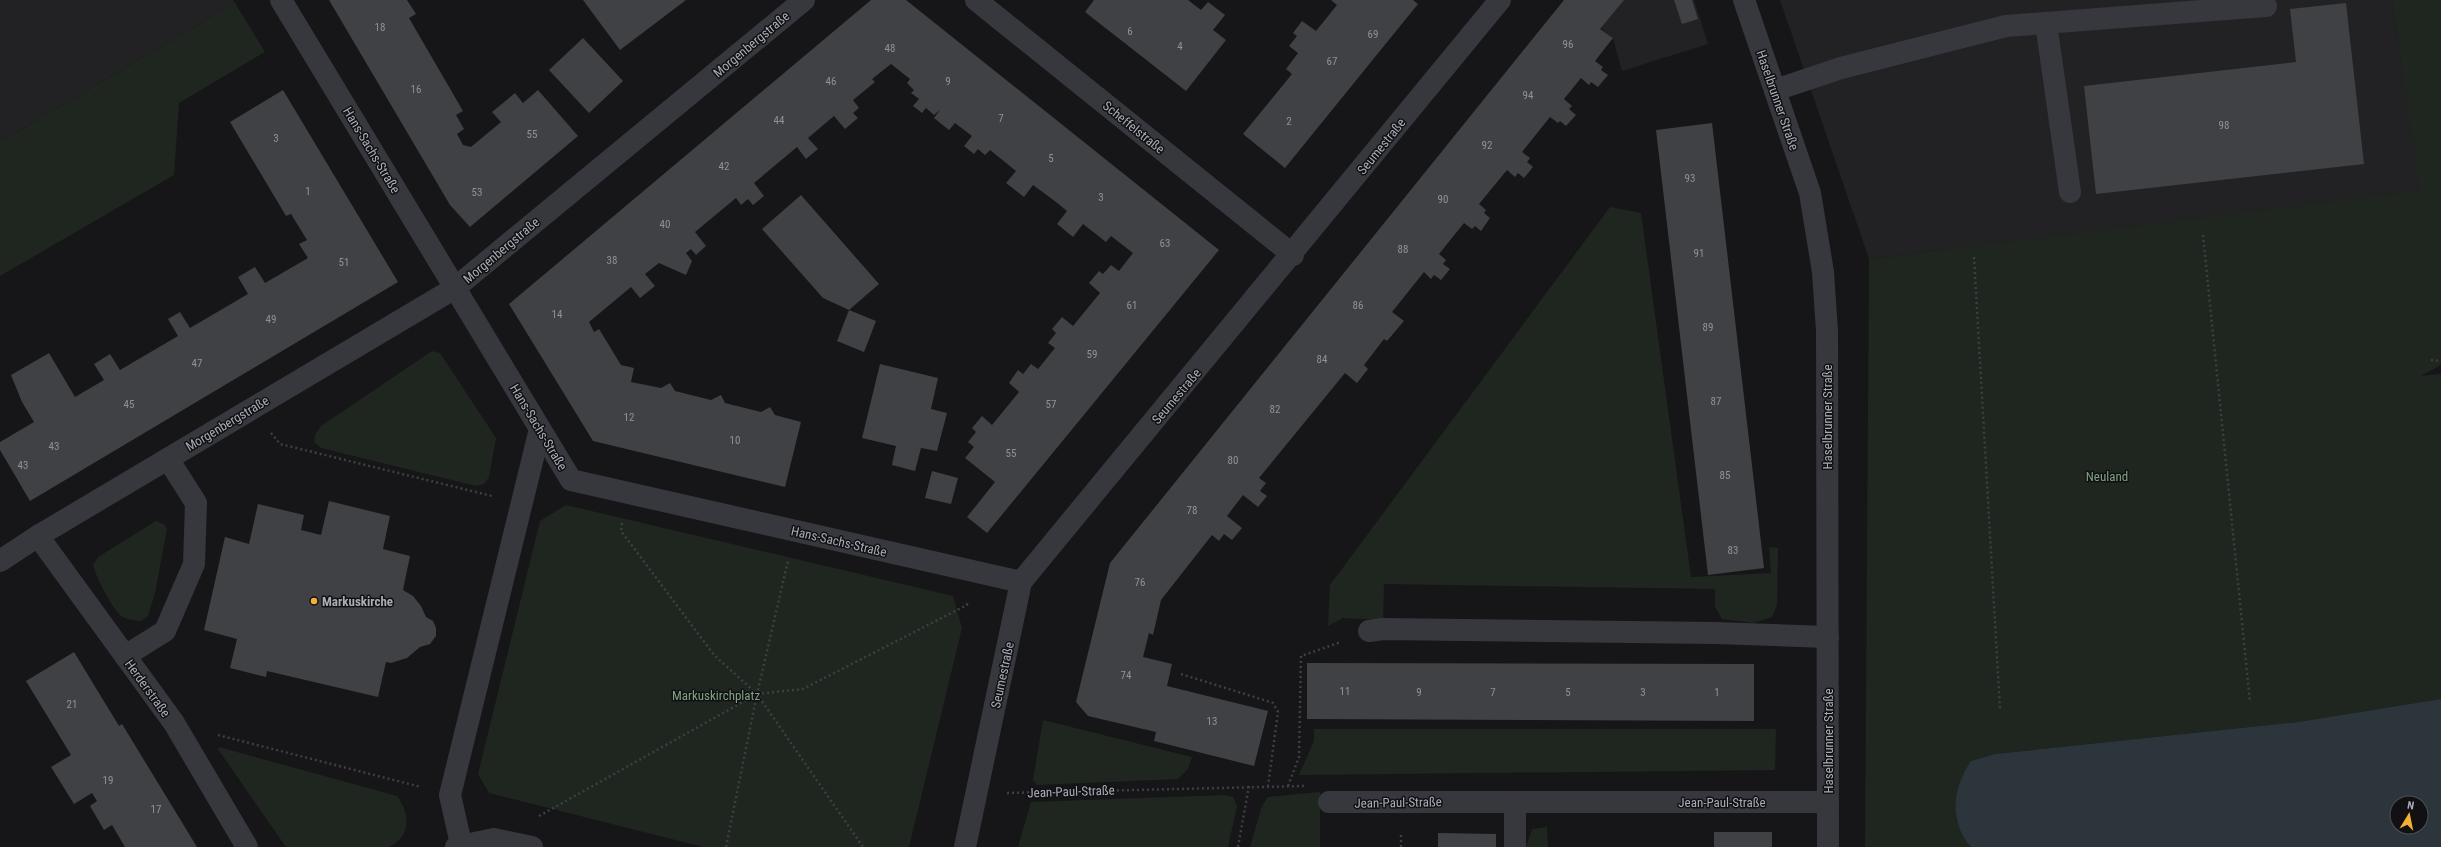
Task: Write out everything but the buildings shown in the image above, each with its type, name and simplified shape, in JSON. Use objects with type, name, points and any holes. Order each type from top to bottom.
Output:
[{"type":"street","name":"Hans-Sachs-Straße","points":[[281,0],[571,480],[1021,582]]},
{"type":"street","name":"Morgenbergstraße","points":[[0,561],[38,536],[455,288],[804,0]]},
{"type":"street","name":"Scheffelstraße","points":[[976,0],[1293,255]]},
{"type":"street","name":"Seumestraße","points":[[965,847],[1021,582],[1293,255],[1500,0]]},
{"type":"street","name":"Haselbrunner Straße","points":[[1744,0],[1810,193],[1823,272],[1827,331],[1828,847]]},
{"type":"street","points":[[1775,90],[1841,68],[2006,26],[2266,6]]},
{"type":"street","points":[[2046,22],[2070,192]]},
{"type":"street","points":[[525,845],[494,839],[458,846],[450,794],[540,429]]},
{"type":"street","points":[[126,656],[166,631],[194,564],[196,503],[168,459]]},
{"type":"street","name":"Herderstraße","points":[[38,536],[174,723],[247,847]]},
{"type":"street","points":[[1369,631],[1383,629],[1715,633],[1828,637]]},
{"type":"street","name":"Jean-Paul-Straße","points":[[1330,802],[1828,802]]},
{"type":"street","points":[[1515,802],[1515,847]]},
{"type":"path","points":[[2203,235],[2250,702]]},
{"type":"path","points":[[1974,257],[2000,709]]},
{"type":"path","points":[[2431,360],[2441,361]]},
{"type":"path","points":[[250,410],[280,444],[522,503]]},
{"type":"path","points":[[626,492],[621,532],[714,655],[757,694],[863,847]]},
{"type":"path","points":[[726,847],[757,694],[796,531]]},
{"type":"path","points":[[525,845],[526,823],[757,694],[803,689],[967,605],[974,572]]},
{"type":"path","points":[[1288,786],[1299,756],[1301,656],[1369,631]]},
{"type":"path","points":[[1181,674],[1272,703],[1278,712],[1268,786]]},
{"type":"path","points":[[174,723],[450,794]]},
{"type":"path","points":[[1238,847],[1249,786]]},
{"type":"path","name":"Jean-Paul-Straße","points":[[977,794],[1249,786],[1319,786],[1330,802]]},
{"type":"shaded area","points":[[0,0],[233,0],[235,3],[0,142]]},
{"type":"shaded area","points":[[1565,0],[1694,0],[1708,44],[1622,71],[1613,38]]},
{"type":"shaded area","points":[[1780,0],[2392,0],[2421,190],[1869,259]]},
{"type":"shaded area","points":[[2441,699],[2441,847],[1971,847],[1964,837],[1956,815],[1957,793],[1960,782],[1971,761],[1995,754],[2298,722]]},
{"type":"green space","name":"Neuland","points":[[2392,0],[2441,0],[2441,365],[2421,376],[2441,374],[2441,699],[2298,722],[1995,754],[1971,761],[1956,819],[1971,847],[1865,847],[1869,259],[2420,190]]},
{"type":"green space","points":[[235,3],[265,52],[179,103],[174,175],[0,276],[0,142]]},
{"type":"green space","points":[[1610,207],[1641,213],[1691,577],[1771,573],[1769,547],[1778,548],[1777,605],[1772,617],[1754,623],[1722,619],[1715,607],[1715,589],[1384,584],[1383,620],[1343,618],[1328,626],[1330,585]]},
{"type":"green space","points":[[432,351],[440,353],[496,438],[489,477],[484,484],[476,486],[321,448],[314,442],[315,435],[321,426]]},
{"type":"green space","name":"Markuskirchplatz","points":[[566,505],[953,596],[962,628],[909,847],[703,847],[489,793],[478,774],[540,521]]},
{"type":"green space","points":[[156,521],[164,524],[167,529],[155,593],[148,616],[141,621],[127,619],[122,617],[112,605],[100,584],[93,565],[98,557]]},
{"type":"green space","points":[[1043,720],[1192,757],[1188,769],[1178,779],[1037,785],[1033,780]]},
{"type":"green space","points":[[1314,729],[1776,729],[1775,770],[1299,775],[1314,741]]},
{"type":"green space","points":[[219,747],[397,796],[406,817],[405,830],[402,836],[389,847],[286,847],[218,749]]},
{"type":"green space","points":[[1320,792],[1320,847],[1250,847],[1262,806],[1268,797]]},
{"type":"green space","points":[[1224,795],[1233,797],[1237,806],[1228,847],[1018,847],[1031,802]]},
{"type":"green space","points":[[1547,827],[1548,847],[1526,847],[1532,829]]},
{"type":"place","name":"Markuskirche","points":[[314,601]]}]
